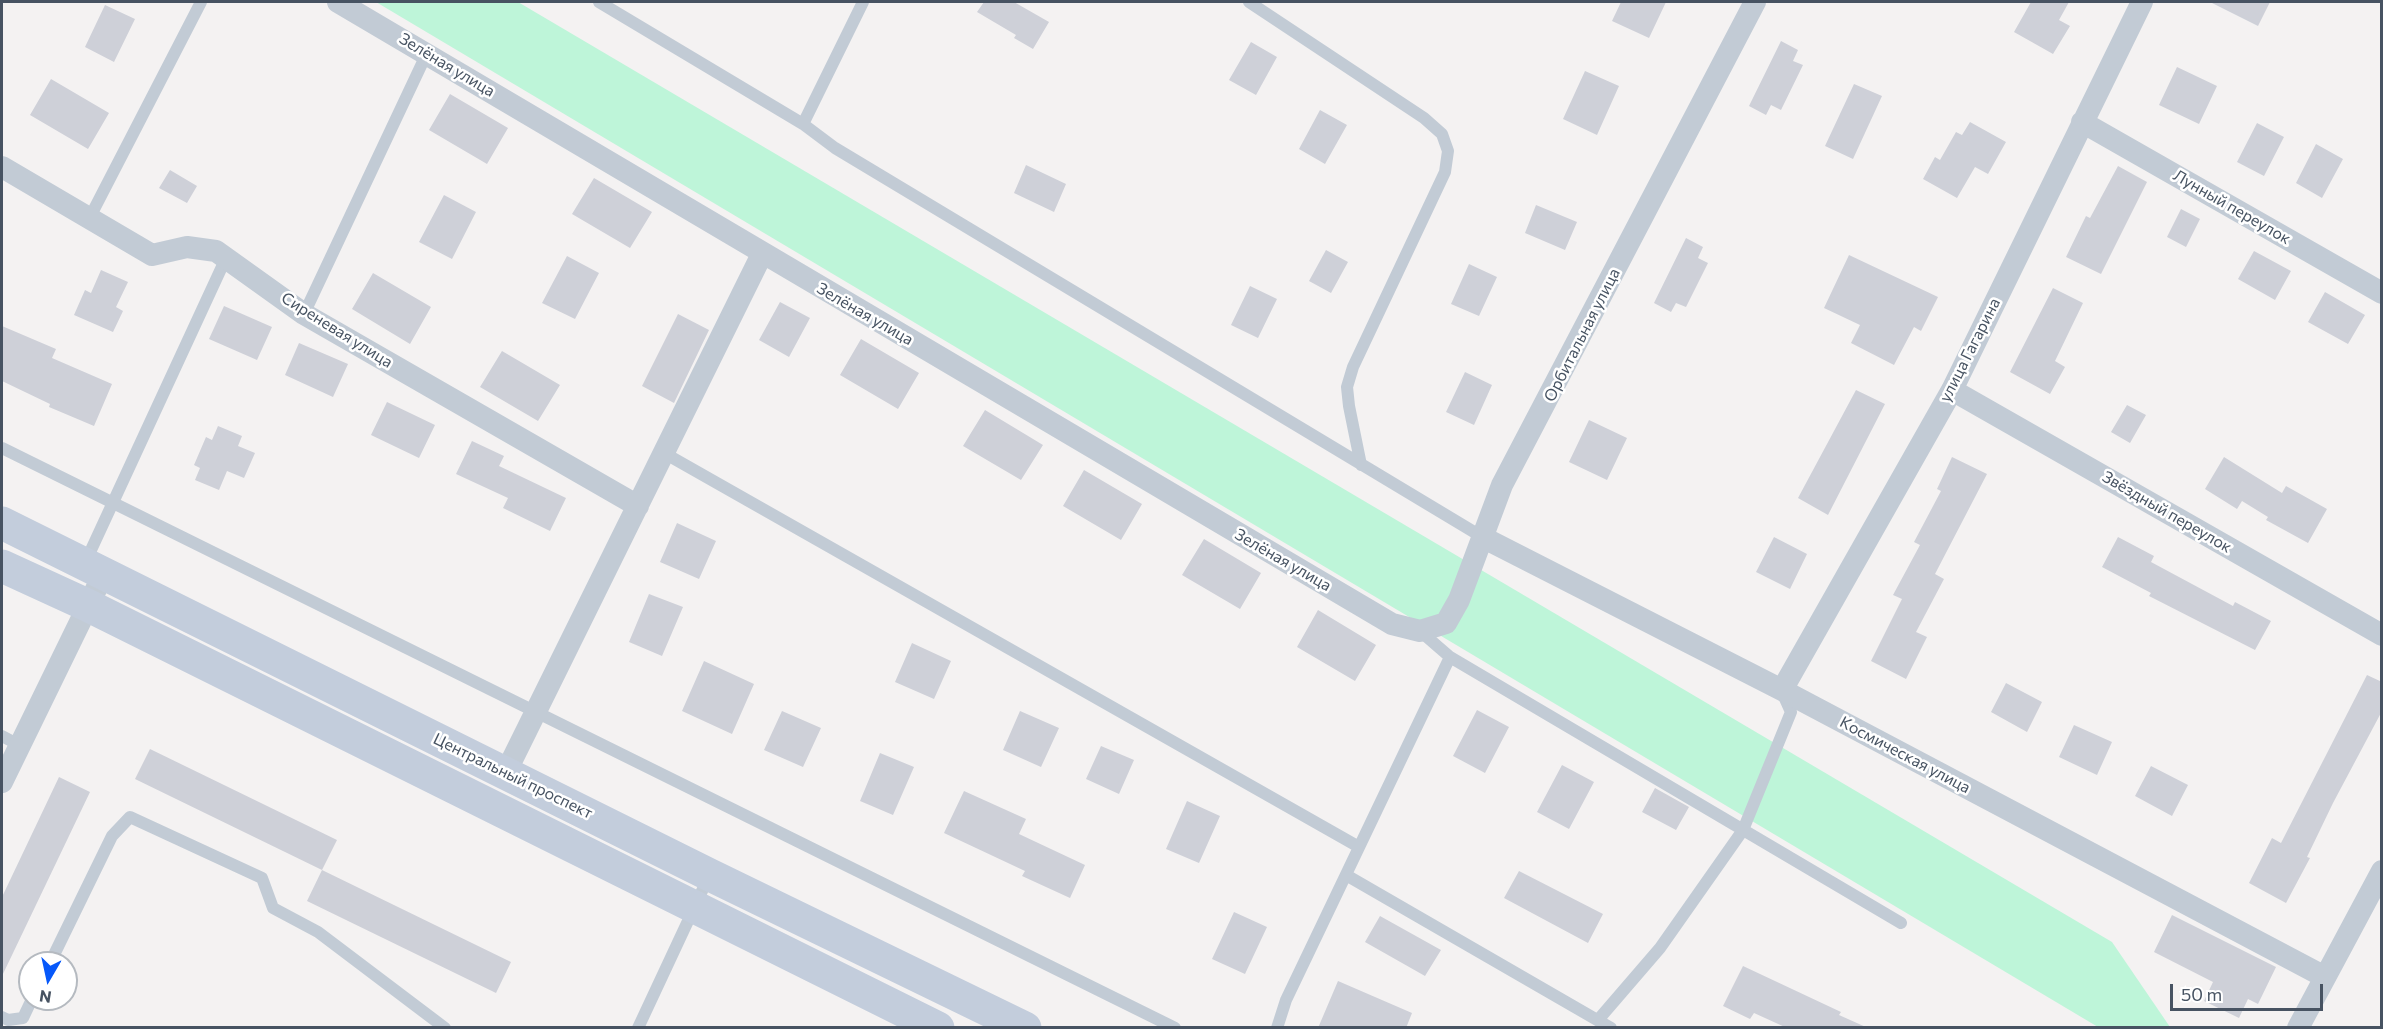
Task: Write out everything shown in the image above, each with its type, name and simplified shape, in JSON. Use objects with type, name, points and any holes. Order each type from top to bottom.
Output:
[{"type":"street","name":"Зелёная улица","points":[[338,2],[1392,624],[1420,631]]},
{"type":"street","name":"Орбитальная улица","points":[[1420,631],[1446,623],[1459,600],[1502,485],[1755,2]]},
{"type":"street","name":"улица Гагарина","points":[[1782,690],[1952,390],[2142,2]]},
{"type":"street","name":"Лунный переулок","points":[[2082,122],[2382,293]]},
{"type":"street","name":"Сиреневая улица","points":[[2,167],[152,255],[187,247],[216,251],[304,314],[638,506]]},
{"type":"street","points":[[506,772],[762,254]]},
{"type":"street","name":"Звёздный переулок","points":[[1952,390],[2382,635]]},
{"type":"street","name":"Центральный проспект","points":[[2,523],[710,875],[1025,1028]]},
{"type":"street","name":"Космическая улица","points":[[1484,538],[1782,690],[2323,976]]},
{"type":"street","points":[[2,566],[87,605],[938,1028]]},
{"type":"street","points":[[2,782],[10,741],[87,605],[94,569]]},
{"type":"street","points":[[2298,1028],[2323,976],[2382,871]]},
{"type":"lane","points":[[89,219],[201,2]]},
{"type":"lane","points":[[599,2],[803,124],[845,154],[1484,538]]},
{"type":"lane","points":[[803,124],[864,2]]},
{"type":"lane","points":[[1249,2],[1424,118],[1442,134],[1448,151],[1445,172],[1353,367],[1347,387],[1361,465]]},
{"type":"lane","points":[[304,314],[427,53]]},
{"type":"lane","points":[[94,569],[114,504],[226,258]]},
{"type":"lane","points":[[2,448],[1175,1028]]},
{"type":"lane","points":[[664,453],[1359,848]]},
{"type":"lane","points":[[1420,631],[1450,657],[1901,923]]},
{"type":"lane","points":[[1277,1028],[1286,1000],[1450,657]]},
{"type":"lane","points":[[1598,1020],[1660,948],[1743,830],[1791,712],[1782,690]]},
{"type":"lane","points":[[56,951],[112,836],[130,817],[262,878],[273,908],[318,932],[445,1028]]},
{"type":"lane","points":[[638,1028],[710,875]]},
{"type":"lane","points":[[1346,875],[1611,1028]]},
{"type":"lane","points":[[2,1017],[8,1020],[23,1018],[26,1011]]},
{"type":"green space","points":[[376,2],[518,2],[2112,942],[2170,1027],[2098,1027]]},
{"type":"building","points":[[984,2],[1014,2],[1049,22],[1033,49],[1014,38],[1016,35],[977,12]]},
{"type":"building","points":[[1621,2],[1666,2],[1649,38],[1612,21]]},
{"type":"building","points":[[2031,2],[2069,2],[2059,20],[2070,26],[2053,54],[2014,32]]},
{"type":"building","points":[[2210,2],[2270,2],[2258,26]]},
{"type":"building","points":[[105,5],[135,19],[114,62],[85,47]]},
{"type":"building","points":[[1781,41],[1798,50],[1793,61],[1803,65],[1781,110],[1771,105],[1766,115],[1749,106]]},
{"type":"building","points":[[1251,42],[1277,57],[1256,95],[1229,80]]},
{"type":"building","points":[[2177,67],[2217,86],[2199,124],[2159,105]]},
{"type":"building","points":[[1585,71],[1619,86],[1597,135],[1563,119]]},
{"type":"building","points":[[51,79],[109,113],[88,149],[30,115]]},
{"type":"building","points":[[1854,84],[1882,96],[1853,159],[1825,146]]},
{"type":"building","points":[[450,94],[508,128],[487,164],[429,130]]},
{"type":"building","points":[[1320,110],[1347,125],[1325,164],[1299,149]]},
{"type":"building","points":[[1970,122],[2006,142],[1988,174],[1975,167],[1957,198],[1923,179],[1935,157],[1940,160],[1956,132],[1962,135]]},
{"type":"building","points":[[2257,123],[2284,137],[2264,176],[2237,162]]},
{"type":"building","points":[[2316,144],[2343,159],[2322,198],[2296,183]]},
{"type":"building","points":[[1026,165],[1066,184],[1054,212],[1014,193]]},
{"type":"building","points":[[2118,166],[2147,182],[2101,274],[2066,257],[2086,216],[2090,218]]},
{"type":"building","points":[[170,170],[197,186],[187,203],[159,188]]},
{"type":"building","points":[[594,178],[652,212],[630,248],[572,214]]},
{"type":"building","points":[[444,195],[476,212],[452,259],[419,242]]},
{"type":"building","points":[[1536,205],[1577,222],[1565,250],[1525,233]]},
{"type":"building","points":[[2181,209],[2200,219],[2186,247],[2167,237]]},
{"type":"building","points":[[1686,238],[1703,247],[1698,258],[1708,263],[1686,307],[1676,303],[1671,312],[1654,303]]},
{"type":"building","points":[[1326,250],[1348,262],[1331,293],[1309,281]]},
{"type":"building","points":[[2254,251],[2291,271],[2275,300],[2238,279]]},
{"type":"building","points":[[1849,255],[1938,297],[1921,331],[1914,327],[1894,365],[1851,343],[1860,325],[1824,308]]},
{"type":"building","points":[[567,256],[599,273],[575,319],[542,303]]},
{"type":"building","points":[[1469,264],[1497,277],[1479,316],[1451,304]]},
{"type":"building","points":[[101,270],[128,282],[116,307],[123,311],[113,332],[74,315],[85,290],[91,293]]},
{"type":"building","points":[[373,273],[431,307],[410,344],[352,309]]},
{"type":"building","points":[[1250,286],[1277,299],[1258,338],[1231,325]]},
{"type":"building","points":[[2053,288],[2083,303],[2055,361],[2065,367],[2050,394],[2010,372]]},
{"type":"building","points":[[2325,292],[2365,315],[2348,344],[2308,322]]},
{"type":"building","points":[[780,302],[810,318],[789,357],[759,340]]},
{"type":"building","points":[[224,306],[272,327],[257,360],[209,339]]},
{"type":"building","points":[[678,314],[709,330],[674,403],[642,386]]},
{"type":"building","points":[[2,326],[56,349],[52,358],[112,384],[94,426],[49,407],[50,404],[2,381]]},
{"type":"building","points":[[861,339],[919,373],[898,409],[840,375]]},
{"type":"building","points":[[299,343],[348,364],[333,397],[285,375]]},
{"type":"building","points":[[502,351],[560,385],[538,421],[480,387]]},
{"type":"building","points":[[1465,372],[1492,385],[1474,425],[1446,412]]},
{"type":"building","points":[[1856,390],[1885,404],[1828,515],[1798,498]]},
{"type":"building","points":[[387,402],[435,425],[419,458],[371,435]]},
{"type":"building","points":[[2127,405],[2146,415],[2130,443],[2111,432]]},
{"type":"building","points":[[985,410],[1043,445],[1021,480],[963,446]]},
{"type":"building","points":[[1589,420],[1627,438],[1607,480],[1569,462]]},
{"type":"building","points":[[218,426],[242,436],[238,446],[255,453],[244,478],[227,471],[219,490],[195,480],[200,468],[194,465],[206,437],[212,440]]},
{"type":"building","points":[[472,441],[504,456],[499,466],[566,498],[550,531],[503,508],[508,498],[456,474]]},
{"type":"building","points":[[1952,457],[1987,474],[1935,574],[1944,579],[1916,632],[1927,637],[1906,679],[1871,661],[1902,599],[1893,595],[1920,545],[1914,542],[1941,491],[1937,489]]},
{"type":"building","points":[[2224,457],[2282,493],[2286,486],[2327,509],[2308,543],[2266,520],[2268,517],[2242,501],[2237,509],[2205,489]]},
{"type":"building","points":[[1084,470],[1142,504],[1121,540],[1063,506]]},
{"type":"building","points":[[677,523],[716,541],[699,579],[660,562]]},
{"type":"building","points":[[1774,537],[1807,554],[1790,589],[1756,572]]},
{"type":"building","points":[[2118,537],[2154,556],[2151,562],[2233,606],[2235,602],[2271,621],[2255,650],[2149,596],[2151,593],[2102,567]]},
{"type":"building","points":[[1204,539],[1261,573],[1240,609],[1182,575]]},
{"type":"building","points":[[649,594],[683,607],[662,656],[629,642]]},
{"type":"building","points":[[1318,610],[1376,645],[1355,681],[1297,647]]},
{"type":"building","points":[[912,643],[951,661],[934,699],[895,682]]},
{"type":"building","points":[[704,661],[754,684],[732,734],[682,711]]},
{"type":"building","points":[[2367,675],[2382,682],[2382,711],[2333,803],[2307,857],[2310,858],[2286,903],[2249,883],[2272,838],[2281,843]]},
{"type":"building","points":[[2006,683],[2042,702],[2027,732],[1991,712]]},
{"type":"building","points":[[1477,710],[1509,727],[1485,773],[1453,756]]},
{"type":"building","points":[[782,711],[821,728],[803,767],[764,750]]},
{"type":"building","points":[[1020,711],[1059,728],[1041,767],[1003,750]]},
{"type":"building","points":[[2074,725],[2112,742],[2097,775],[2059,757]]},
{"type":"building","points":[[1101,746],[1134,760],[1119,794],[1086,779]]},
{"type":"building","points":[[150,749],[337,840],[322,870],[135,779]]},
{"type":"building","points":[[880,753],[914,767],[893,815],[860,801]]},
{"type":"building","points":[[1562,765],[1594,782],[1569,829],[1537,812]]},
{"type":"building","points":[[2151,766],[2188,785],[2172,816],[2135,796]]},
{"type":"building","points":[[59,777],[90,792],[2,976],[2,897]]},
{"type":"building","points":[[1655,788],[1689,807],[1676,830],[1642,812]]},
{"type":"building","points":[[964,791],[1026,819],[1019,834],[1085,865],[1070,898],[1022,876],[1025,871],[944,833]]},
{"type":"building","points":[[1187,801],[1220,816],[1199,863],[1166,849]]},
{"type":"building","points":[[322,870],[511,962],[496,993],[307,901]]},
{"type":"building","points":[[1519,871],[1603,914],[1588,943],[1504,898]]},
{"type":"building","points":[[1234,912],[1267,927],[1245,974],[1212,959]]},
{"type":"building","points":[[2172,915],[2276,967],[2258,1004],[2248,999],[2239,1018],[2204,1001],[2213,982],[2154,952]]},
{"type":"building","points":[[1380,916],[1441,950],[1425,976],[1365,942]]},
{"type":"building","points":[[1743,966],[1841,1012],[1839,1015],[1868,1028],[1787,1028],[1754,1013],[1750,1019],[1723,1006]]},
{"type":"building","points":[[1338,981],[1412,1013],[1406,1028],[1318,1028]]}]
